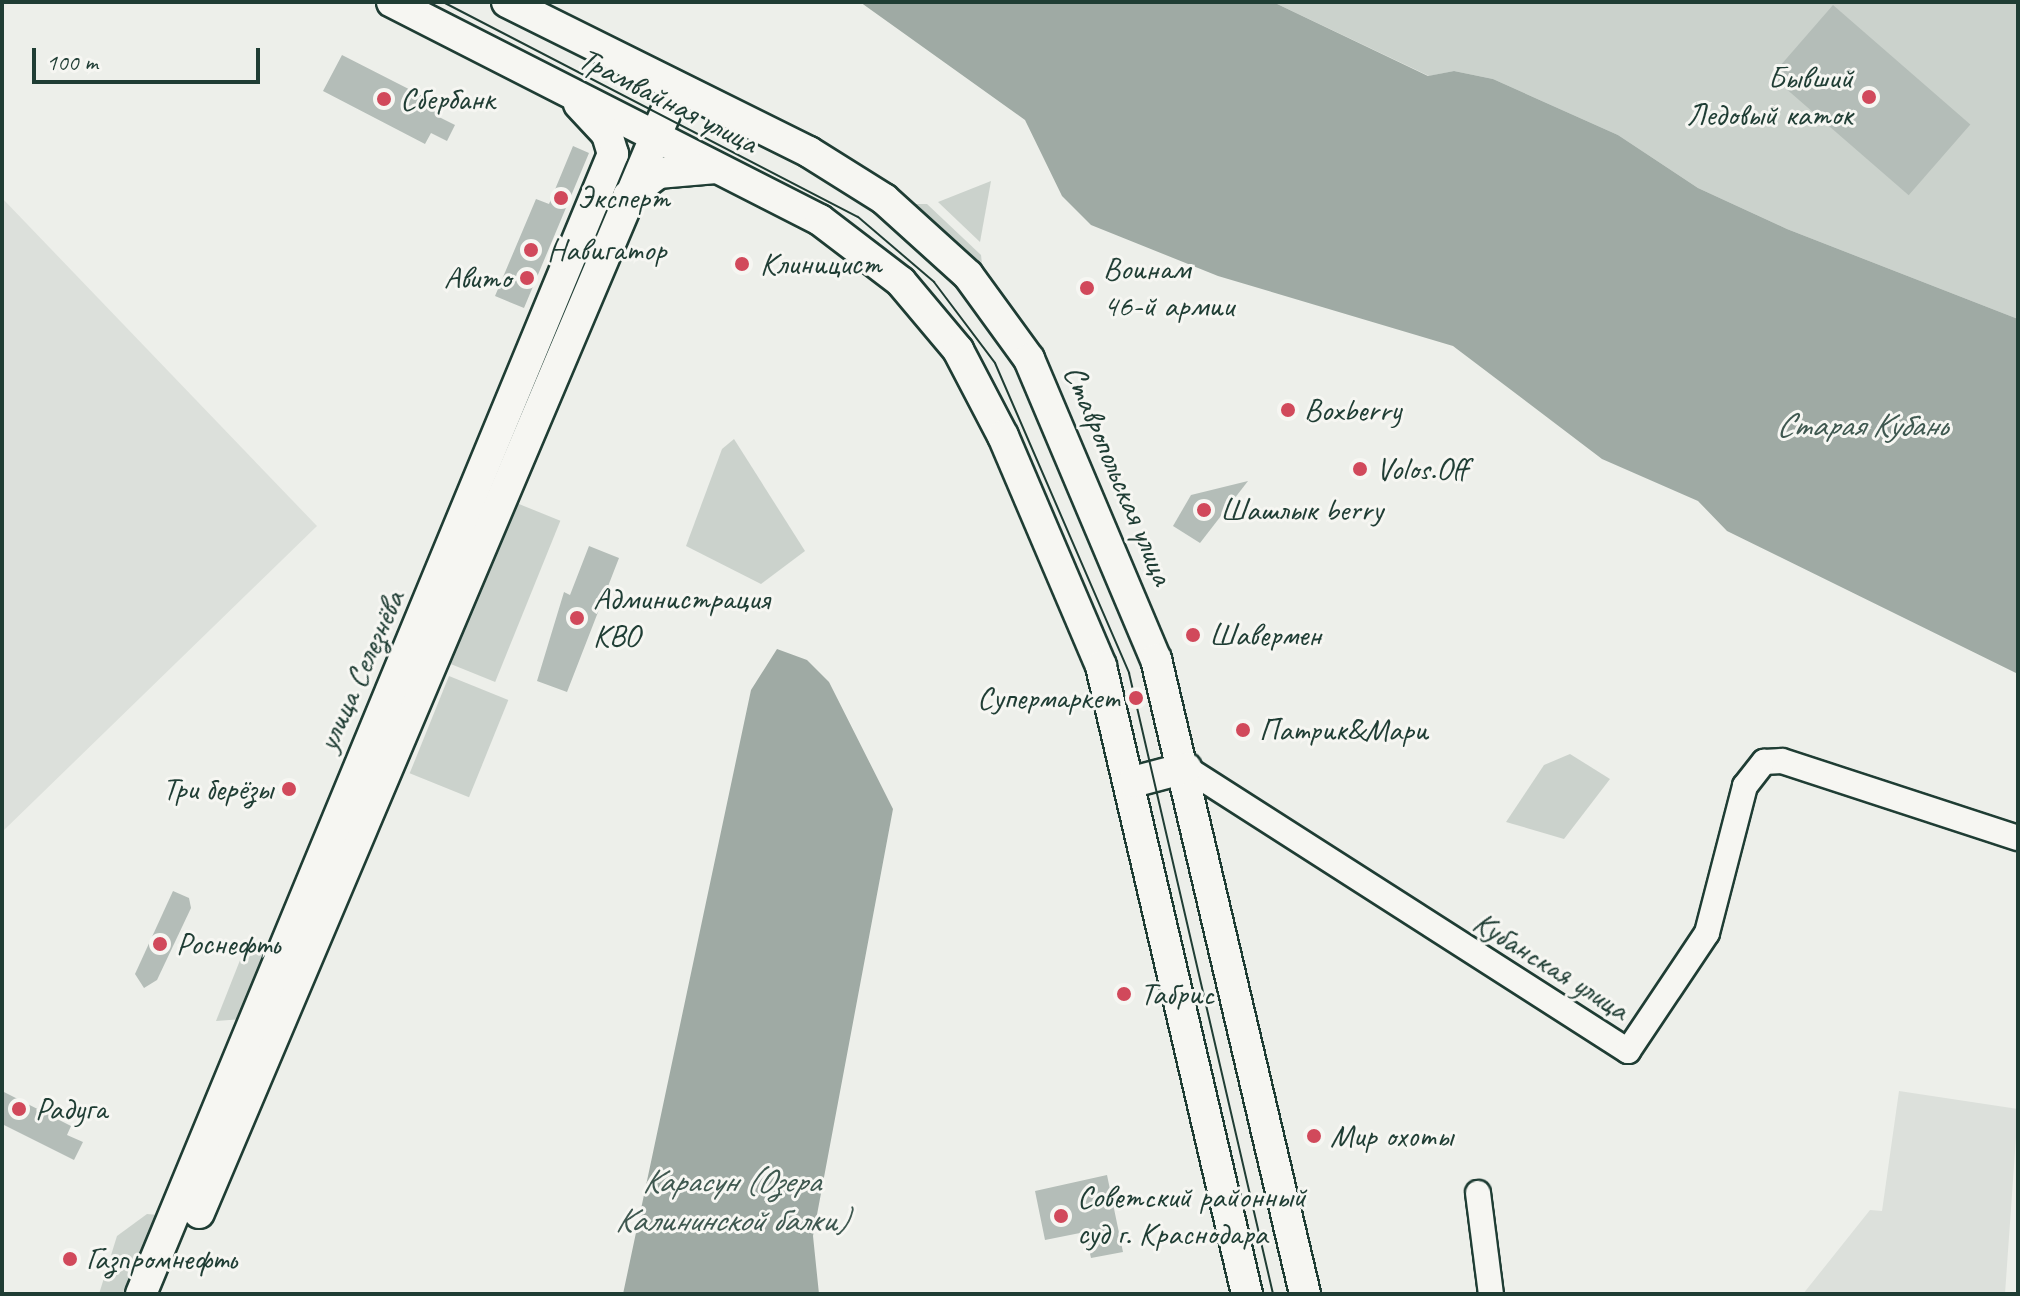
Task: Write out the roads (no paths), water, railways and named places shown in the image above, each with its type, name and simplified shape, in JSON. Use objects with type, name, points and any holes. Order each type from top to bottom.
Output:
[{"type":"main road","name":"Трамвайная улица","points":[[392,2],[820,220],[901,282],[958,350],[1003,436],[1101,666],[1133,782]]},
{"type":"main road","name":"Трамвайная улица","points":[[507,2],[846,173],[932,237]]},
{"type":"main road","name":"улица Селезнёва","points":[[164,1294],[625,199],[676,88]]},
{"type":"main road","name":"улица Селезнёва","points":[[141,1294],[613,154],[598,122],[563,89]]},
{"type":"main road","name":"улица Селезнёва","points":[[625,199],[658,173],[722,168]]},
{"type":"main road","name":"Ставропольская улица","points":[[932,237],[1029,359],[1136,605],[1186,768],[1305,1294]]},
{"type":"main road","points":[[1186,768],[1133,782],[1247,1294]]},
{"type":"street","name":"Кубанская улица","points":[[1186,768],[1628,1051],[1707,933],[1745,786],[1764,762],[1782,761],[2018,838]]},
{"type":"street","points":[[1478,1193],[1491,1294]]},
{"type":"water","name":"Старая Кубань","points":[[860,2],[1273,2],[1428,76],[1454,71],[1493,79],[1618,135],[1698,188],[1787,229],[2018,319],[2018,674],[1727,531],[1698,501],[1602,459],[1453,346],[1218,276],[1091,225],[1062,196],[1025,120]]},
{"type":"water","name":"Карасун (Озера Калининской балки)","points":[[777,649],[807,660],[829,682],[893,809],[813,1236],[819,1294],[623,1294],[751,690]]},
{"type":"tram line","points":[[443,2],[858,217],[934,282],[995,363],[1129,673],[1273,1294]]},
{"type":"place","name":"Бывший Ледовый каток","points":[[1869,97]]},
{"type":"place","name":"Сбербанк","points":[[384,99]]},
{"type":"place","name":"Эксперт","points":[[561,198]]},
{"type":"place","name":"Навигатор","points":[[531,250]]},
{"type":"place","name":"Клиницист","points":[[742,264]]},
{"type":"place","name":"Авито","points":[[527,278]]},
{"type":"place","name":"Воинам 46-й армии","points":[[1087,288]]},
{"type":"place","name":"Boxberry","points":[[1288,410]]},
{"type":"place","name":"Volos.Off","points":[[1360,469]]},
{"type":"place","name":"Шашлык berry","points":[[1204,510]]},
{"type":"place","name":"Администрация КВО","points":[[577,618]]},
{"type":"place","name":"Шавермен","points":[[1193,635]]},
{"type":"place","name":"Супермаркет","points":[[1136,698]]},
{"type":"place","name":"Патрик&Мари","points":[[1243,730]]},
{"type":"place","name":"Три берёзы","points":[[289,789]]},
{"type":"place","name":"Роснефть","points":[[160,944]]},
{"type":"place","name":"Табрис","points":[[1124,994]]},
{"type":"place","name":"Радуга","points":[[19,1109]]},
{"type":"place","name":"Мир охоты","points":[[1314,1136]]},
{"type":"place","name":"Советский районный суд г. Краснодара","points":[[1061,1216]]},
{"type":"place","name":"Газпромнефть","points":[[70,1259]]}]
